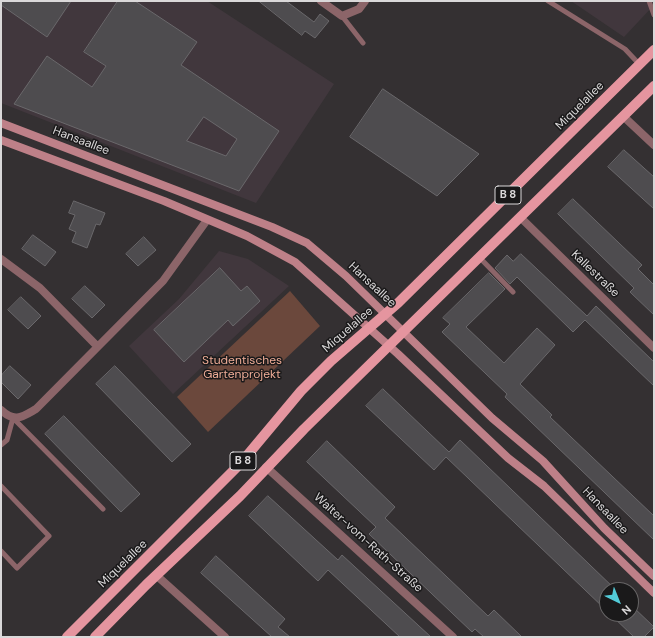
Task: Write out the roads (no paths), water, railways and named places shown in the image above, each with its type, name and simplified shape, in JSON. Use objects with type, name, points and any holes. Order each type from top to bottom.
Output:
[{"type":"main road","name":"Miquelallee","points":[[67,637],[240,464],[302,391],[331,361],[386,314],[654,50]]},
{"type":"main road","name":"B 8","points":[[95,637],[156,575],[240,496],[266,467],[403,331],[654,86]]},
{"type":"main road","name":"Hansaallee","points":[[1,123],[265,224],[307,243],[386,314],[492,418],[543,461],[604,528],[654,576]]},
{"type":"main road","name":"Hansaallee","points":[[1,140],[164,201],[247,236],[295,262],[508,458],[544,486],[654,593]]},
{"type":"street","points":[[321,1],[342,16],[359,9],[365,1]]},
{"type":"street","points":[[623,116],[654,145]]},
{"type":"street","name":"Kallestraße","points":[[520,217],[654,348]]},
{"type":"street","points":[[1,410],[13,418],[22,418],[36,408],[163,281],[207,220]]},
{"type":"street","points":[[1,259],[40,288],[97,346]]},
{"type":"street","name":"Walter-vom-Rath-Straße","points":[[266,467],[453,637]]},
{"type":"street","points":[[156,575],[225,637]]},
{"type":"lane","points":[[548,1],[625,49],[640,65]]},
{"type":"lane","points":[[650,1],[654,15]]},
{"type":"lane","points":[[342,16],[363,43]]},
{"type":"lane","points":[[479,257],[513,292]]},
{"type":"lane","points":[[1,445],[6,440],[13,418],[103,509]]},
{"type":"lane","points":[[1,486],[49,536],[17,568],[1,551]]},
{"type":"park label","name":"Studentisches Gartenprojekt","points":[[242,368]]}]
